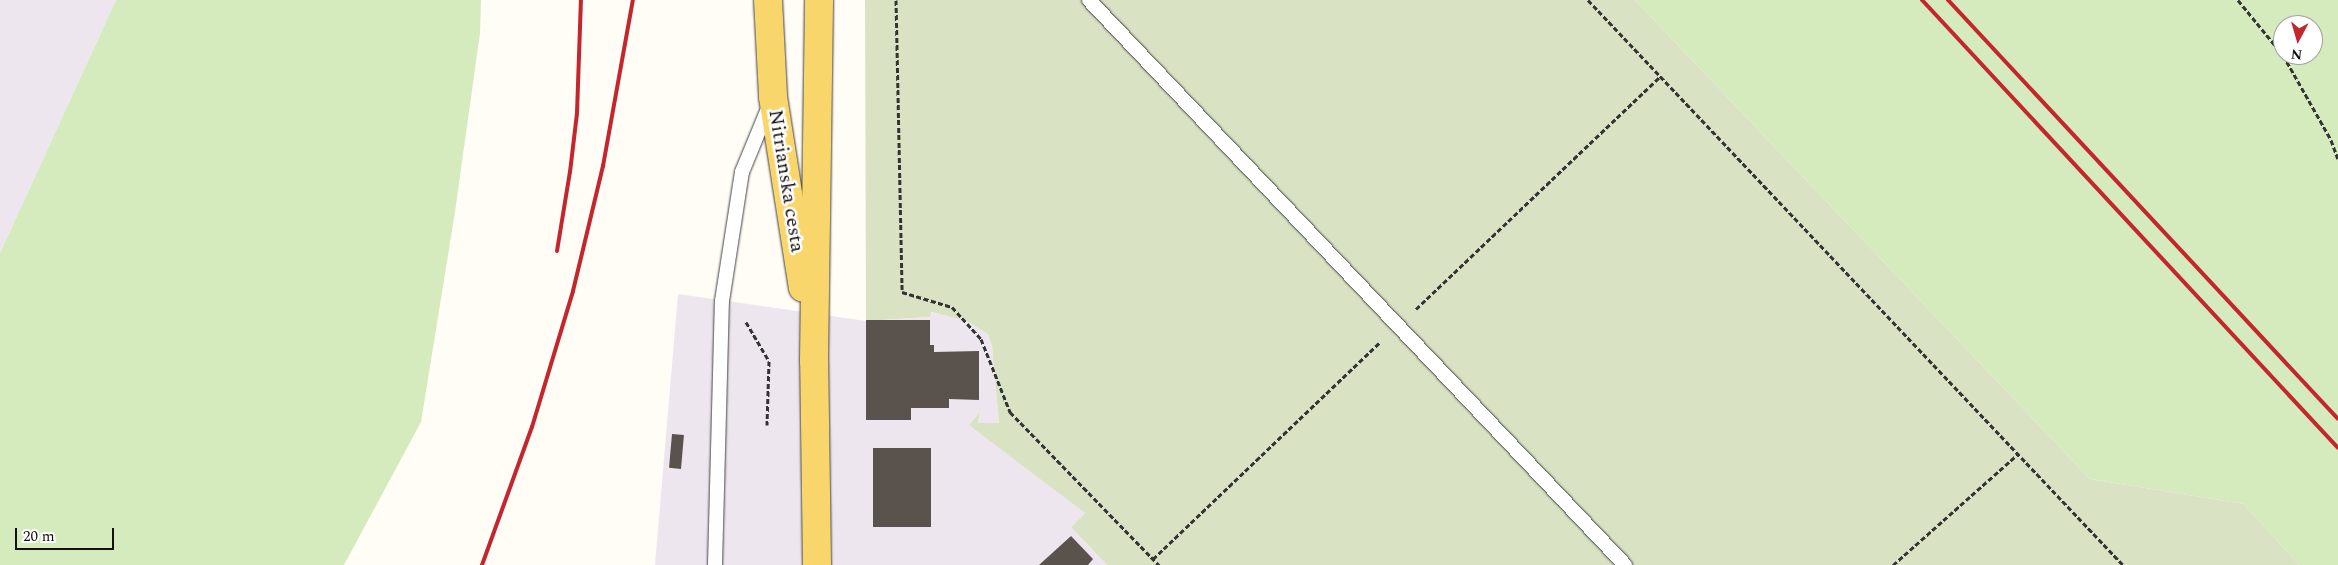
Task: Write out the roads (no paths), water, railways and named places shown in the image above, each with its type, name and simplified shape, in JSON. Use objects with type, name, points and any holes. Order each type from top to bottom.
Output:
[{"type":"main road","name":"Nitrianska cesta","points":[[768,0],[774,97],[814,361]]},
{"type":"main road","name":"Nitrianska cesta","points":[[817,565],[814,361],[819,0]]},
{"type":"lane","points":[[1089,0],[1625,565]]},
{"type":"lane","points":[[715,565],[722,302],[742,172],[774,97]]},
{"type":"railway","points":[[557,251],[570,172],[577,113],[581,0]]},
{"type":"railway","points":[[482,565],[532,427],[573,291],[603,166],[633,0]]},
{"type":"railway","points":[[1922,0],[2338,448]]},
{"type":"railway","points":[[1948,0],[2338,419]]}]
